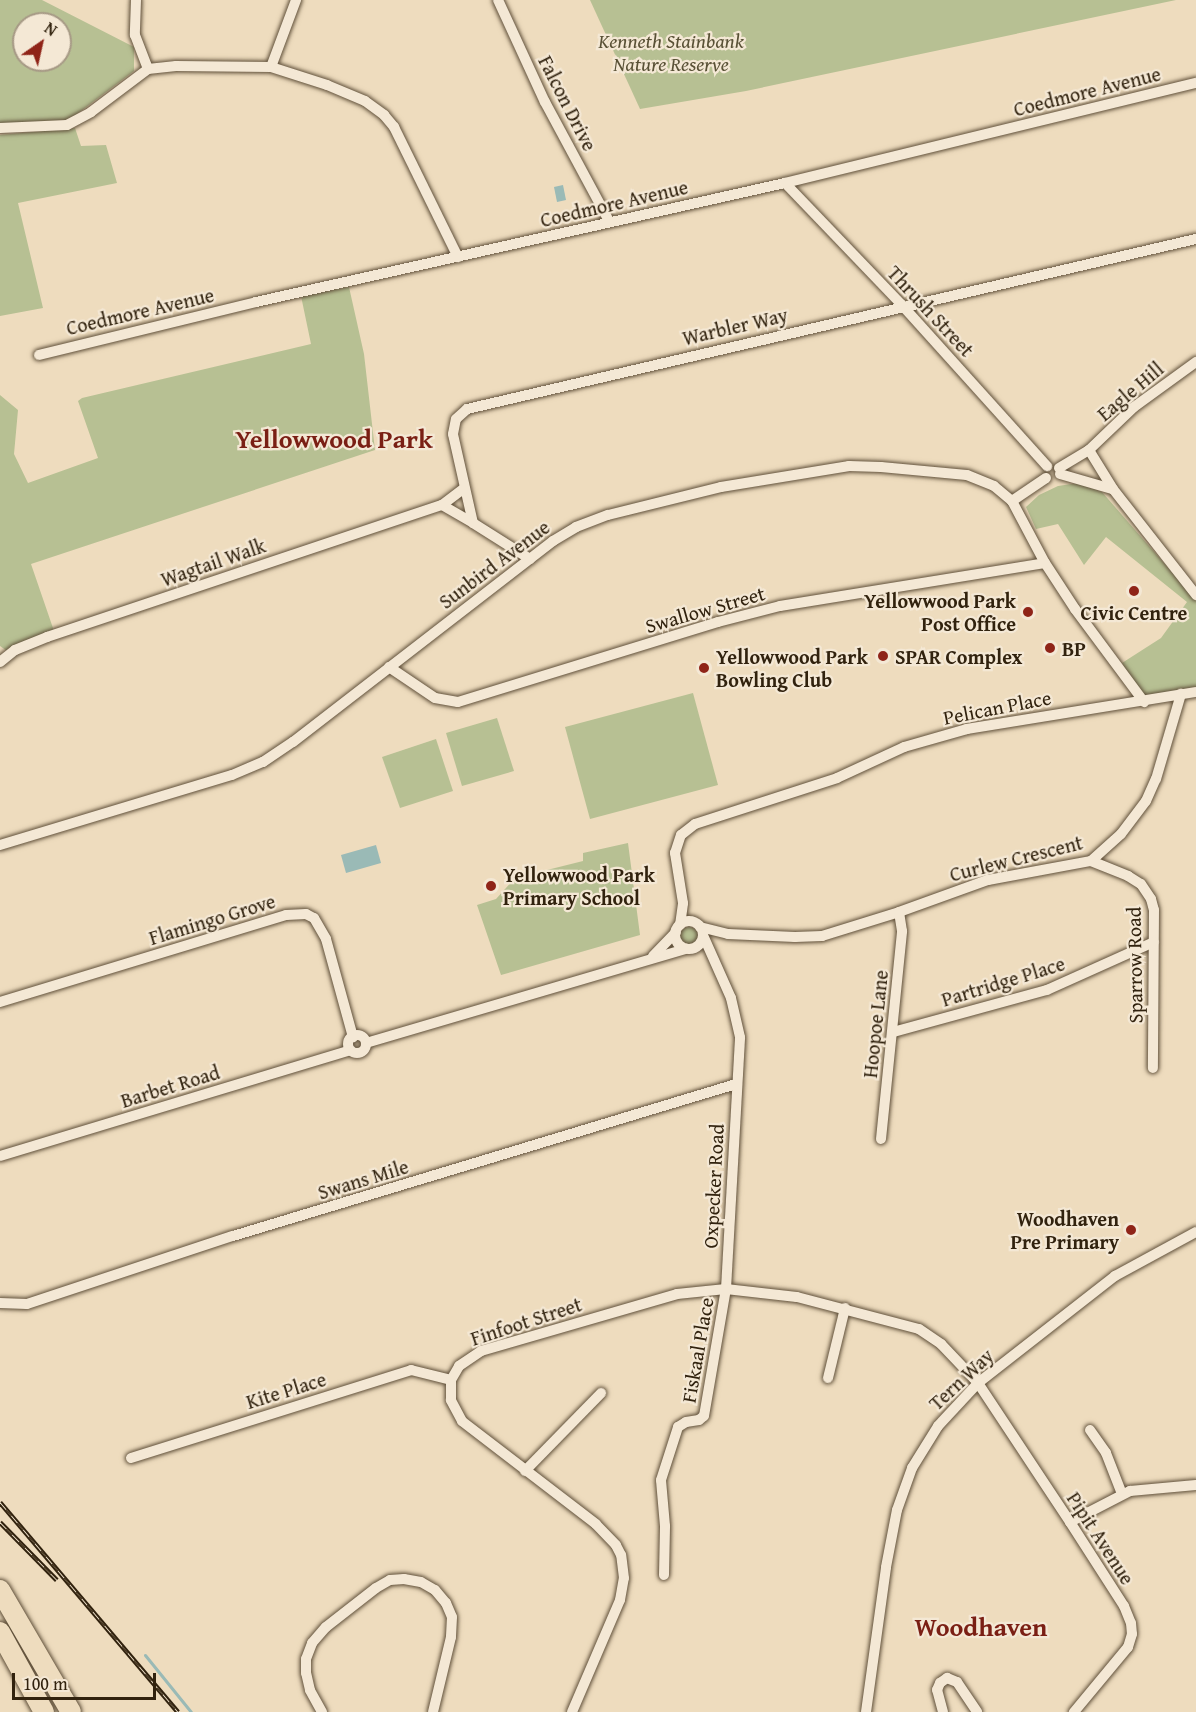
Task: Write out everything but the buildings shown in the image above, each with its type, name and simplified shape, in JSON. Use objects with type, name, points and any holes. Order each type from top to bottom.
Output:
[{"type":"highway","points":[[0,1590],[71,1712]]},
{"type":"highway","points":[[0,1632],[44,1712]]},
{"type":"street","points":[[136,0],[135,35],[148,69]]},
{"type":"street","points":[[271,67],[296,0]]},
{"type":"street","name":"Falcon Drive","points":[[498,0],[545,102],[609,221]]},
{"type":"street","points":[[0,128],[67,125],[86,115],[148,69],[176,66],[271,67],[327,85],[365,101],[384,115],[394,127],[458,257]]},
{"type":"street","name":"Coedmore Avenue","points":[[39,354],[125,332],[609,221],[785,183],[1196,83]]},
{"type":"street","name":"Thrush Street","points":[[785,183],[902,305],[1053,471]]},
{"type":"street","name":"Warbler Way","points":[[473,523],[463,489],[453,434],[456,419],[467,409],[902,305],[1196,239]]},
{"type":"street","name":"Eagle Hill","points":[[1089,450],[1134,407],[1196,362]]},
{"type":"street","points":[[1144,702],[1104,651],[1045,562],[1012,501],[1053,471],[1089,450],[1113,489],[1196,596]]},
{"type":"street","name":"Sunbird Avenue","points":[[0,845],[245,770],[293,742],[565,533],[608,515],[721,487],[849,466],[880,466],[967,475],[993,486],[1012,501]]},
{"type":"street","points":[[1053,471],[1113,489]]},
{"type":"street","name":"Wagtail Walk","points":[[0,662],[15,650],[46,637],[442,505],[463,489]]},
{"type":"street","points":[[442,505],[530,559]]},
{"type":"street","name":"Swallow Street","points":[[389,667],[435,698],[449,702],[467,700],[718,622],[772,608],[1045,562]]},
{"type":"street","name":"Pelican Place","points":[[683,903],[675,853],[676,844],[686,829],[711,818],[837,778],[904,747],[967,729],[1196,692]]},
{"type":"street","name":"Curlew Crescent","points":[[700,936],[728,934],[822,936],[899,912],[988,880],[1091,861],[1121,834],[1146,801],[1156,779],[1181,694]]},
{"type":"street","name":"Sparrow Road","points":[[1091,861],[1128,876],[1148,891],[1154,910],[1153,1068]]},
{"type":"street","points":[[683,903],[676,940],[686,949]]},
{"type":"street","points":[[683,903],[700,936]]},
{"type":"street","name":"Hoopoe Lane","points":[[881,1139],[902,931],[899,912]]},
{"type":"street","name":"Flamingo Grove","points":[[0,1002],[286,915],[306,914],[314,918],[326,939],[353,1037]]},
{"type":"street","points":[[650,958],[678,928],[688,922],[700,936]]},
{"type":"street","name":"Curlew Crescent","points":[[700,936],[728,934]]},
{"type":"street","points":[[366,1043],[449,1021],[650,958],[686,949],[700,936]]},
{"type":"street","name":"Oxpecker Road","points":[[700,936],[715,961],[738,1020],[740,1036],[726,1289]]},
{"type":"street","name":"Partridge Place","points":[[893,1032],[1047,990],[1154,942]]},
{"type":"street","points":[[353,1037],[362,1037],[366,1043],[362,1052],[356,1053],[350,1050],[348,1044],[353,1037]]},
{"type":"street","name":"Barbet Road","points":[[0,1156],[350,1050]]},
{"type":"street","name":"Swans Mile","points":[[0,1303],[27,1304],[233,1236],[736,1084]]},
{"type":"street","name":"Tern Way","points":[[866,1712],[891,1538],[912,1468],[938,1426],[978,1383],[1115,1276],[1196,1232]]},
{"type":"street","name":"Finfoot Street","points":[[452,1380],[459,1366],[481,1351],[677,1294],[726,1289],[768,1292],[845,1308],[919,1329],[930,1335],[978,1383]]},
{"type":"street","name":"Fiskaal Place","points":[[664,1575],[665,1526],[661,1480],[678,1427],[704,1416],[726,1289]]},
{"type":"street","points":[[828,1378],[845,1308]]},
{"type":"street","name":"Kite Place","points":[[131,1458],[411,1370],[452,1380]]},
{"type":"street","points":[[452,1380],[450,1393],[457,1416],[471,1431],[608,1535],[621,1555],[624,1568],[620,1600],[572,1712]]},
{"type":"street","name":"Pipit Avenue","points":[[978,1383],[1124,1606],[1132,1628],[1131,1639],[1122,1656],[1074,1712]]},
{"type":"street","points":[[525,1471],[601,1393]]},
{"type":"street","points":[[1090,1430],[1106,1453],[1122,1494]]},
{"type":"street","points":[[1070,1522],[1122,1494],[1137,1489],[1196,1485]]},
{"type":"street","points":[[322,1712],[310,1690],[306,1673],[306,1659],[312,1642],[326,1627],[376,1588],[390,1580],[404,1579],[421,1582],[435,1590],[446,1603],[452,1617],[451,1637],[433,1712]]},
{"type":"street","points":[[943,1712],[937,1690],[940,1683],[947,1678],[957,1682],[977,1712]]},
{"type":"green space","points":[[0,0],[42,0],[65,12],[12,12],[12,72],[72,72],[72,15],[134,47],[134,71],[69,120],[0,126]]},
{"type":"green space","name":"Kenneth Stainbank Nature Reserve","points":[[590,0],[1176,0],[746,91],[640,109]]},
{"type":"green space","points":[[75,128],[81,146],[106,145],[117,183],[18,203],[43,308],[0,316],[0,135]]},
{"type":"green space","points":[[349,287],[364,354],[375,450],[31,564],[54,631],[7,651],[0,646],[0,395],[18,410],[14,454],[28,483],[98,458],[78,401],[82,398],[311,344],[301,296]]},
{"type":"green space","points":[[1078,483],[1102,492],[1196,600],[1196,687],[1141,696],[1122,663],[1161,638],[1187,602],[1106,537],[1084,565],[1058,524],[1036,529],[1026,507],[1039,495],[1058,486]]},
{"type":"green space","points":[[693,693],[718,785],[590,819],[565,727]]},
{"type":"green space","points":[[497,718],[514,771],[462,786],[446,733]]},
{"type":"green space","points":[[436,739],[453,791],[400,808],[382,757]]},
{"type":"green space","points":[[628,843],[640,935],[501,975],[477,905],[496,899],[515,878],[583,861],[583,853]]},
{"type":"green space","points":[[685,927],[693,927],[698,932],[696,943],[685,945],[680,940],[680,932]]},
{"type":"water","points":[[563,185],[566,200],[557,202],[554,187]]},
{"type":"water","points":[[376,845],[381,863],[346,873],[341,855]]},
{"type":"waterway","points":[[145,1655],[191,1712]]},
{"type":"railway","points":[[0,1502],[178,1712]]},
{"type":"railway","points":[[0,1522],[57,1580]]},
{"type":"place","name":"Civic Centre","points":[[1134,591]]},
{"type":"place","name":"Yellowwood Park Post Office","points":[[1028,612]]},
{"type":"place","name":"BP","points":[[1050,648]]},
{"type":"place","name":"SPAR Complex","points":[[883,656]]},
{"type":"place","name":"Yellowwood Park Bowling Club","points":[[704,668]]},
{"type":"place","name":"Yellowwood Park Primary School","points":[[491,886]]},
{"type":"place","name":"Woodhaven Pre Primary","points":[[1131,1230]]},
{"type":"district","name":"Yellowwood Park","points":[[334,439]]},
{"type":"district","name":"Woodhaven","points":[[981,1627]]}]
